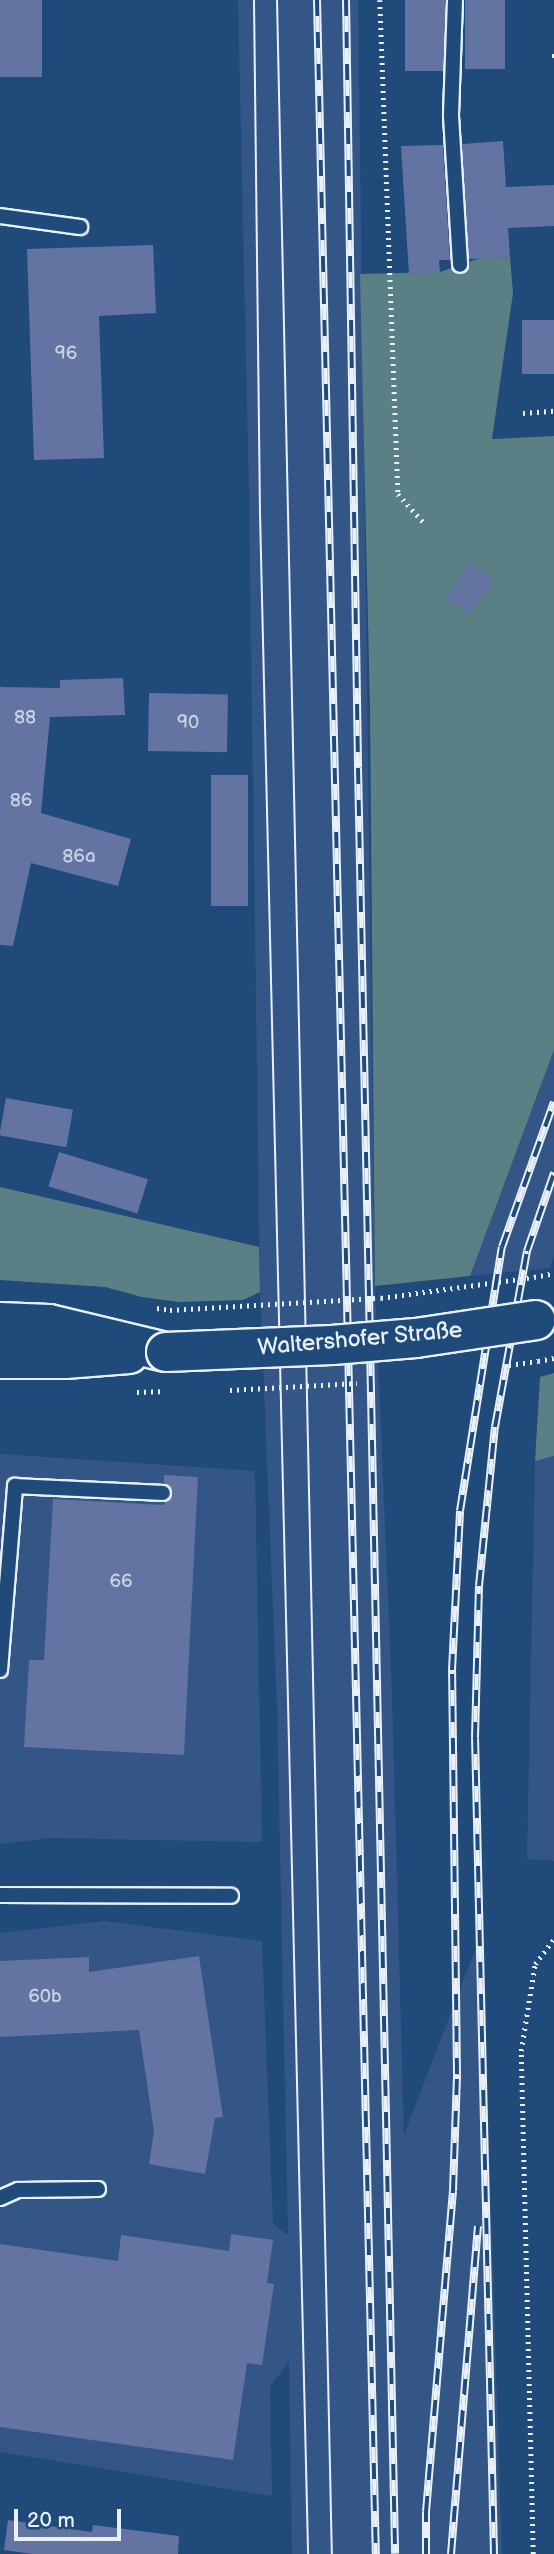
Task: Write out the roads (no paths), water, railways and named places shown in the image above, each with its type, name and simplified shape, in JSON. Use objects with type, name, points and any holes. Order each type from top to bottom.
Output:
[{"type":"main road","name":"Waltershofer Straße","points":[[0,1359],[65,1359],[332,1345],[416,1338],[545,1318]]},
{"type":"main road","name":"Waltershofer Straße","points":[[0,1322],[50,1324],[166,1352]]},
{"type":"lane","points":[[454,0],[452,116],[460,265]]},
{"type":"lane","points":[[0,216],[80,228]]},
{"type":"lane","points":[[0,1670],[15,1486],[163,1493]]},
{"type":"lane","points":[[0,1895],[231,1896]]},
{"type":"lane","points":[[0,2197],[18,2190],[98,2189]]},
{"type":"tram line","points":[[254,0],[260,513],[308,2554]]},
{"type":"tram line","points":[[277,0],[332,2554]]},
{"type":"railway","points":[[317,0],[376,2554]]},
{"type":"railway","points":[[346,0],[358,768],[395,2554]]},
{"type":"railway","points":[[426,2554],[426,2512],[453,2191],[457,2074],[452,1670],[460,1511],[502,1247],[554,1102]]},
{"type":"railway","points":[[494,2554],[475,1738],[479,1586],[495,1427],[527,1251],[554,1173]]},
{"type":"railway","points":[[451,2554],[478,2226]]}]
